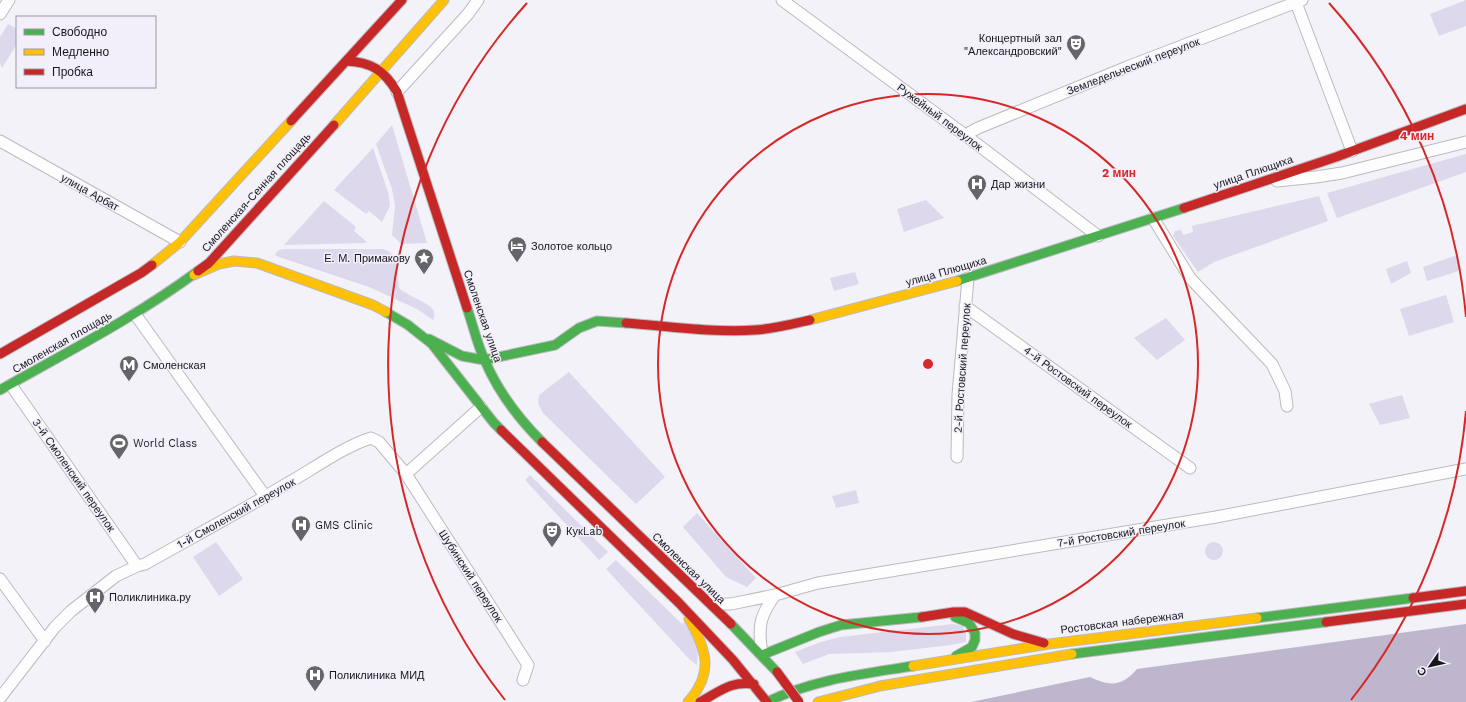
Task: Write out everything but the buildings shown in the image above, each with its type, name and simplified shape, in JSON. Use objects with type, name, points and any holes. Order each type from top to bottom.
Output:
[{"type":"main road","name":"Смоленская-Сенная площадь","points":[[117,287],[159,259],[180,242],[402,0]]},
{"type":"main road","name":"Смоленская-Сенная площадь","points":[[135,314],[194,275],[209,262],[249,220],[444,0]]},
{"type":"main road","name":"Смоленская улица","points":[[346,61],[359,61],[370,64],[381,71],[388,78],[397,92],[484,360],[498,387],[509,403],[537,438],[762,655],[777,672],[799,702]]},
{"type":"main road","name":"улица Плющиха","points":[[424,336],[462,357],[474,360],[484,360],[555,345],[579,328],[597,321],[732,331],[756,330],[809,320],[913,294],[968,278],[1258,183],[1352,151],[1466,109]]},
{"type":"main road","points":[[194,275],[219,264],[234,261],[257,264],[373,305],[424,336],[494,423],[678,602],[733,660],[754,684],[767,702]]},
{"type":"main road","name":"Смоленская площадь","points":[[0,354],[117,287]]},
{"type":"main road","name":"Смоленская площадь","points":[[0,390],[135,314]]},
{"type":"main road","name":"Ростовская набережная","points":[[767,702],[785,693],[826,680],[947,660],[1049,644],[1466,591]]},
{"type":"main road","points":[[678,602],[697,631],[704,648],[706,661],[705,674],[702,684],[688,702]]},
{"type":"main road","points":[[818,702],[880,686],[1048,657],[1466,604]]},
{"type":"main road","points":[[762,655],[818,632],[842,625],[954,612],[966,612],[1013,634],[1049,644]]},
{"type":"main road","points":[[936,615],[955,617],[969,623],[975,633],[975,640],[972,647],[966,652],[947,660]]},
{"type":"main road","points":[[700,702],[732,684],[743,682],[754,684]]},
{"type":"street","points":[[0,14],[9,0]]},
{"type":"street","points":[[397,92],[468,14],[478,0]]},
{"type":"street","name":"Ружейный переулок","points":[[782,0],[965,135],[1098,236]]},
{"type":"street","points":[[1298,1],[1352,151]]},
{"type":"street","name":"Земледельческий переулок","points":[[965,135],[978,128],[1120,70],[1298,1]]},
{"type":"street","name":"улица Арбат","points":[[0,141],[180,242]]},
{"type":"street","points":[[1258,183],[1342,173],[1466,142]]},
{"type":"street","points":[[1153,218],[1190,278],[1272,364],[1285,391],[1287,406]]},
{"type":"street","name":"2-й Ростовский переулок","points":[[957,457],[958,395],[968,278]]},
{"type":"street","name":"4-й Ростовский переулок","points":[[965,306],[1190,468]]},
{"type":"street","points":[[135,314],[265,496]]},
{"type":"street","name":"3-й Смоленский переулок","points":[[11,385],[137,566]]},
{"type":"street","points":[[406,474],[481,408]]},
{"type":"street","name":"1-й Смоленский переулок","points":[[2,690],[45,641],[55,627],[81,603],[116,576],[137,566],[145,564],[361,441],[371,438],[379,442],[406,474]]},
{"type":"street","name":"7-й Ростовский переулок","points":[[705,600],[721,604],[731,604],[775,595],[818,583],[1216,517],[1466,469]]},
{"type":"street","name":"Шубинский переулок","points":[[406,474],[528,665],[523,680]]},
{"type":"street","points":[[0,579],[45,641]]},
{"type":"street","points":[[762,655],[760,636],[762,617],[775,595]]},
{"type":"shaded area","points":[[1466,0],[1466,26],[1439,36],[1430,14]]},
{"type":"shaded area","points":[[8,24],[16,28],[16,46],[2,68],[0,63],[0,37]]},
{"type":"shaded area","points":[[392,125],[427,243],[401,244],[392,235],[395,205],[392,189],[376,144]]},
{"type":"shaded area","points":[[373,148],[388,192],[390,206],[382,222],[369,211],[366,214],[334,190]]},
{"type":"shaded area","points":[[1466,154],[1466,172],[1337,218],[1327,193]]},
{"type":"shaded area","points":[[1319,196],[1328,221],[1214,262],[1198,272],[1173,236],[1175,231],[1181,230],[1183,235],[1193,232],[1192,226]]},
{"type":"shaded area","points":[[926,200],[944,218],[904,232],[897,209]]},
{"type":"shaded area","points":[[324,201],[356,227],[354,231],[367,242],[284,245]]},
{"type":"shaded area","points":[[383,249],[393,254],[396,260],[399,287],[401,290],[432,308],[434,311],[433,320],[417,309],[369,287],[276,256],[275,254],[279,250]]},
{"type":"shaded area","points":[[1457,255],[1462,270],[1427,281],[1423,267]]},
{"type":"shaded area","points":[[1407,261],[1411,273],[1391,284],[1386,269]]},
{"type":"shaded area","points":[[855,272],[859,284],[834,291],[830,278]]},
{"type":"shaded area","points":[[1446,295],[1454,322],[1409,336],[1400,309]]},
{"type":"shaded area","points":[[1166,318],[1185,340],[1157,360],[1134,338]]},
{"type":"shaded area","points":[[569,372],[665,477],[636,504],[543,413],[538,403],[539,395]]},
{"type":"shaded area","points":[[1402,395],[1410,418],[1380,425],[1369,404]]},
{"type":"shaded area","points":[[530,475],[608,552],[599,560],[525,480]]},
{"type":"shaded area","points":[[856,490],[859,503],[836,508],[832,496]]},
{"type":"shaded area","points":[[697,513],[756,578],[747,587],[726,577],[683,527]]},
{"type":"shaded area","points":[[216,542],[243,579],[219,596],[193,557]]},
{"type":"shaded area","points":[[1214,542],[1220,545],[1223,551],[1220,557],[1214,560],[1208,557],[1205,551],[1208,545]]},
{"type":"shaded area","points":[[616,560],[682,624],[684,622],[698,644],[697,665],[690,660],[606,569]]},
{"type":"shaded area","points":[[953,624],[962,626],[966,632],[966,642],[891,652],[829,654],[803,664],[795,652],[821,642],[840,637]]},
{"type":"shaded area","points":[[1466,624],[1466,702],[971,702],[1090,677],[1104,682],[1116,683],[1121,682],[1132,675],[1137,669]]},
{"type":"traffic: fast","points":[[957,281],[1184,208]]},
{"type":"traffic: fast","points":[[0,390],[126,319],[198,271]]},
{"type":"traffic: fast","points":[[467,308],[482,355],[496,383],[517,414],[542,442]]},
{"type":"traffic: fast","points":[[386,312],[408,325],[432,344],[501,430]]},
{"type":"traffic: fast","points":[[429,339],[462,356],[484,360],[555,345],[579,328],[597,321],[626,323]]},
{"type":"traffic: fast","points":[[1257,618],[1413,598]]},
{"type":"traffic: fast","points":[[762,655],[819,632],[841,625],[922,617]]},
{"type":"traffic: fast","points":[[955,617],[969,623],[975,633],[975,640],[972,647],[956,656]]},
{"type":"traffic: fast","points":[[1072,654],[1326,622]]},
{"type":"traffic: fast","points":[[731,624],[777,672]]},
{"type":"traffic: fast","points":[[767,702],[785,694],[839,678],[913,666]]},
{"type":"traffic: slow","points":[[334,125],[444,0]]},
{"type":"traffic: slow","points":[[152,265],[180,242],[291,121]]},
{"type":"traffic: slow","points":[[194,275],[219,264],[234,261],[257,263],[373,305],[386,312]]},
{"type":"traffic: slow","points":[[810,320],[957,281]]},
{"type":"traffic: slow","points":[[913,666],[1049,644],[1257,618]]},
{"type":"traffic: slow","points":[[688,702],[702,681],[705,661],[700,641],[689,619]]},
{"type":"traffic: slow","points":[[818,702],[880,686],[1072,654]]},
{"type":"traffic: jam","points":[[291,121],[402,0]]},
{"type":"traffic: jam","points":[[346,61],[370,65],[382,73],[397,92],[467,308]]},
{"type":"traffic: jam","points":[[1184,208],[1336,157],[1466,109]]},
{"type":"traffic: jam","points":[[198,271],[209,263],[334,125]]},
{"type":"traffic: jam","points":[[0,354],[141,273],[152,265]]},
{"type":"traffic: jam","points":[[626,323],[707,330],[739,331],[769,329],[810,320]]},
{"type":"traffic: jam","points":[[501,430],[679,603],[733,660],[767,702]]},
{"type":"traffic: jam","points":[[542,442],[731,624]]},
{"type":"traffic: jam","points":[[1413,598],[1466,591]]},
{"type":"traffic: jam","points":[[1326,622],[1466,604]]},
{"type":"traffic: jam","points":[[922,617],[954,612],[965,612],[1013,634],[1044,643]]},
{"type":"traffic: jam","points":[[777,672],[799,702]]},
{"type":"traffic: jam","points":[[700,702],[731,685],[745,683],[754,684]]},
{"type":"place","name":"Концертный зал \"Александровский\"","points":[[1076,61]]},
{"type":"place","name":"Дар жизни","points":[[977,201]]},
{"type":"place","name":"Золотое кольцо","points":[[517,263]]},
{"type":"place","name":"Е. М. Примакову","points":[[424,275]]},
{"type":"place","name":"Смоленская","points":[[129,382]]},
{"type":"place","name":"World Class","points":[[119,460]]},
{"type":"place","name":"GMS Clinic","points":[[301,542]]},
{"type":"place","name":"КукLab","points":[[552,548]]},
{"type":"place","name":"Поликлиника.ру","points":[[95,614]]},
{"type":"place","name":"Поликлиника МИД","points":[[315,692]]}]
